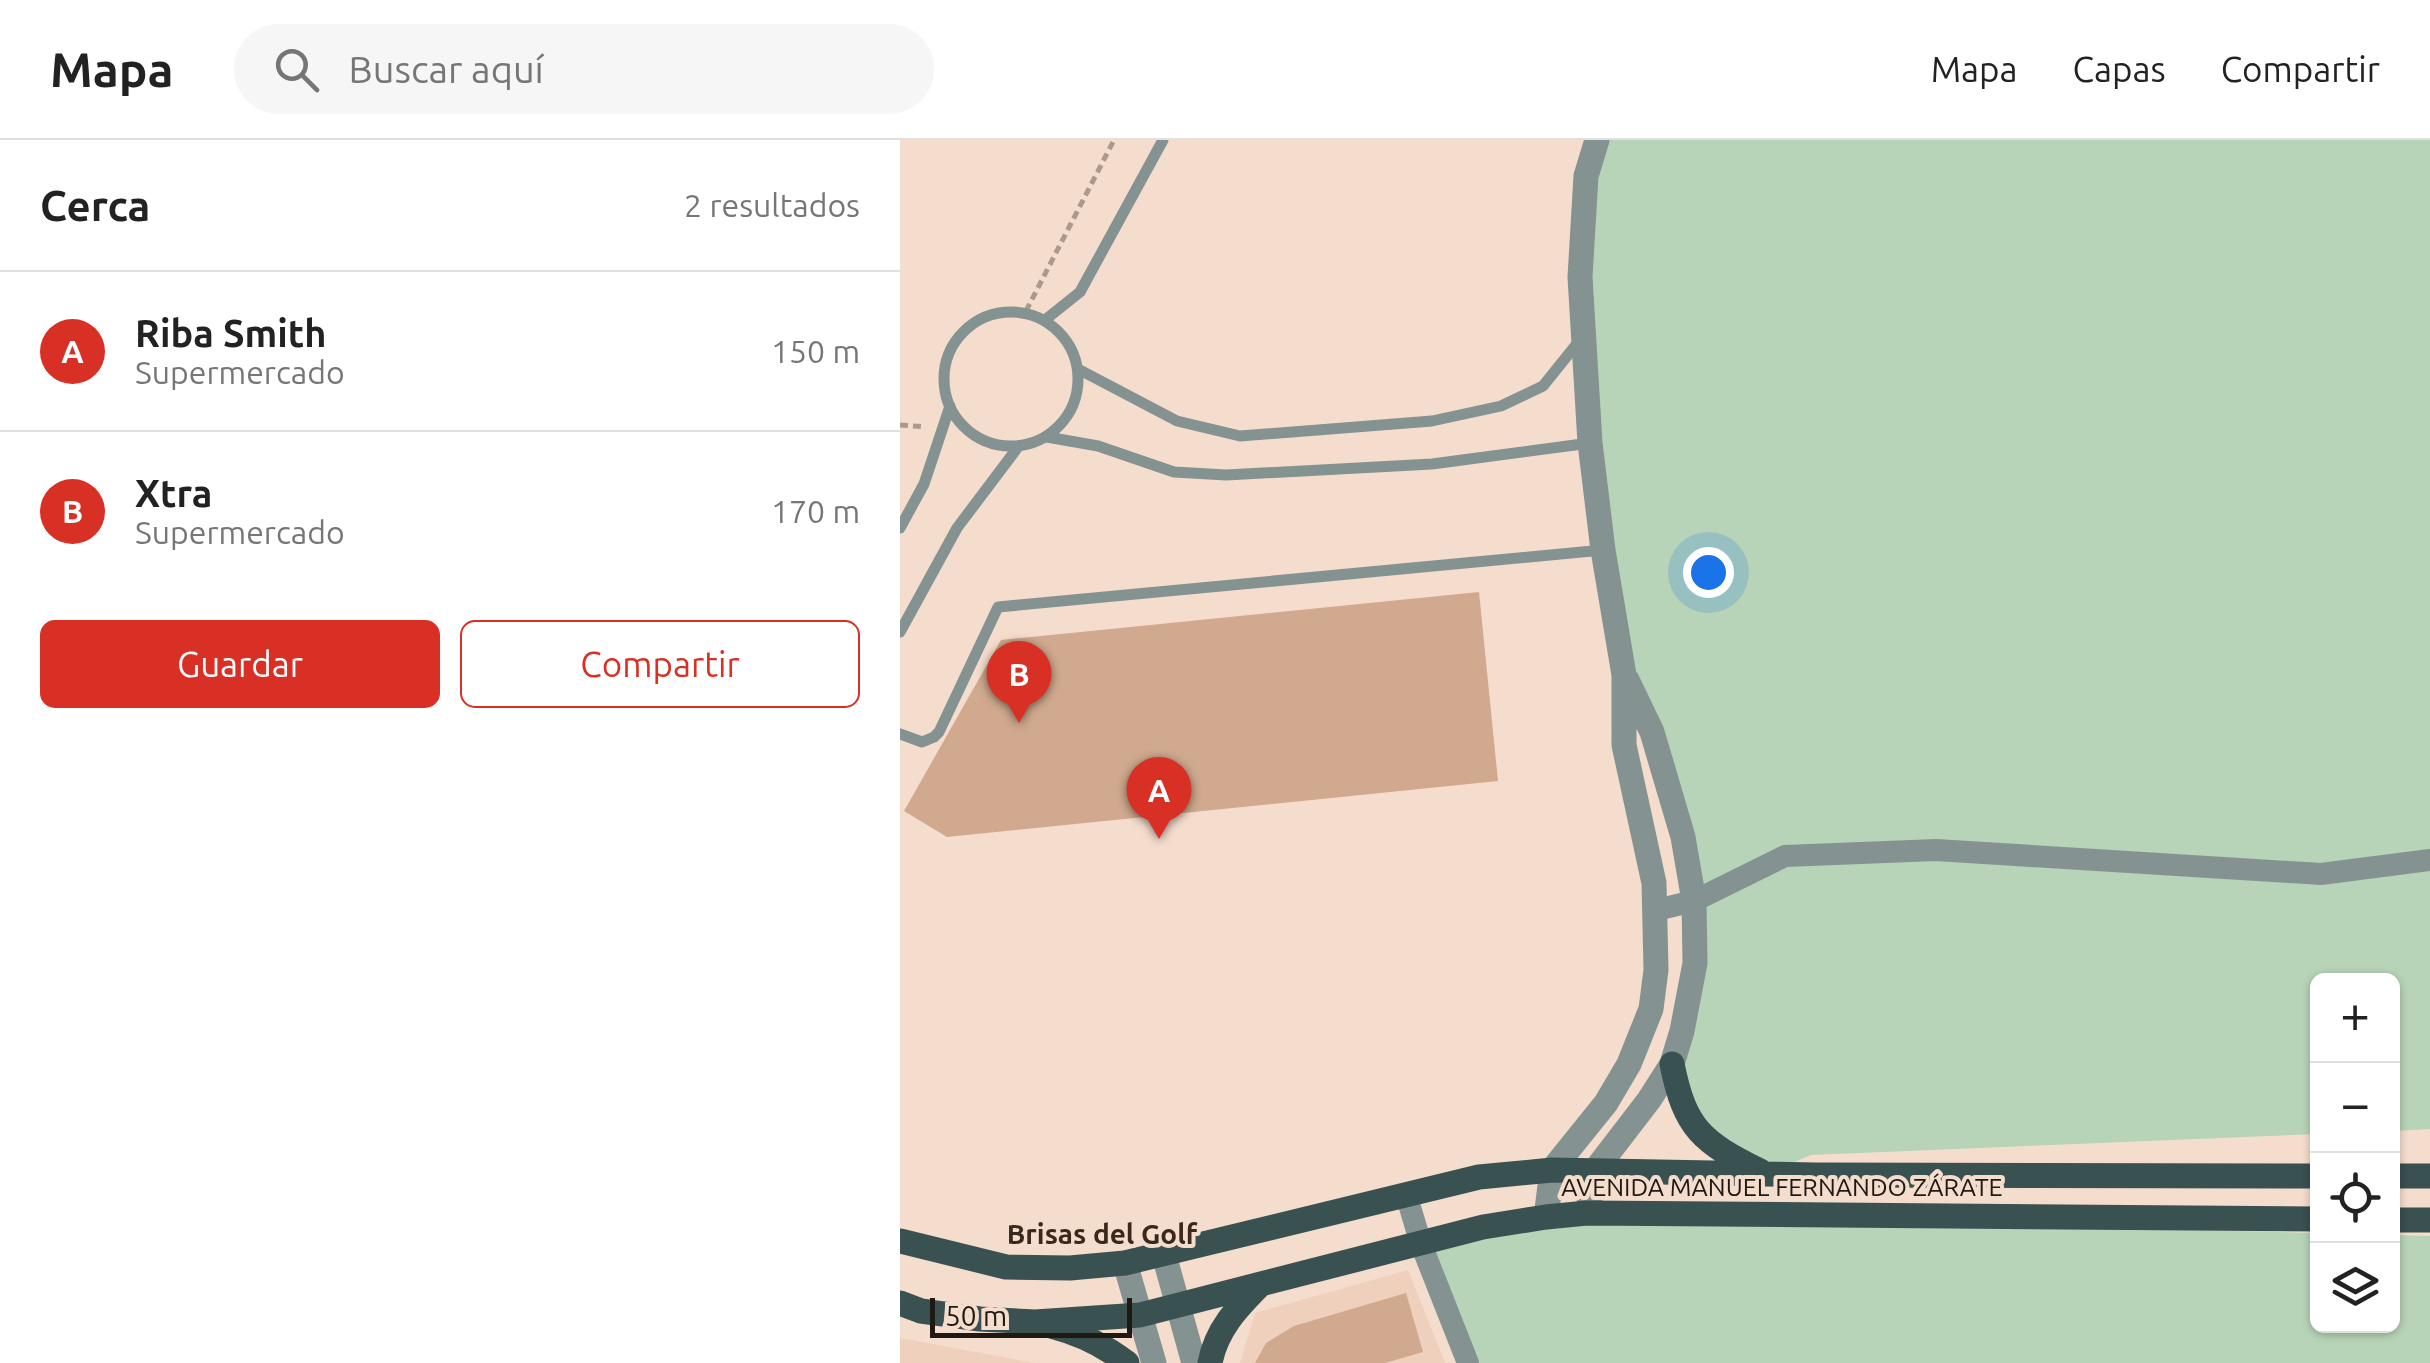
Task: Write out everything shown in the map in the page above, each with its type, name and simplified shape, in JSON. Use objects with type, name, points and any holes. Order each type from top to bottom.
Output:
[{"type":"main road","points":[[1672,1064],[1679,1099],[1689,1120],[1733,1158],[1764,1174]]},
{"type":"main road","name":"AVENIDA MANUEL FERNANDO ZÁRATE","points":[[900,1241],[1006,1266],[1070,1268],[1125,1263],[1479,1177],[1552,1170],[2310,1176]]},
{"type":"main road","points":[[2400,1176],[2430,1176]]},
{"type":"main road","name":"AVENIDA MANUEL FERNANDO ZÁRATE","points":[[900,1304],[921,1311],[980,1319],[1034,1322],[1140,1315],[1483,1227],[1587,1214],[2310,1220]]},
{"type":"main road","points":[[2400,1220],[2430,1220]]},
{"type":"main road","points":[[1210,1363],[1213,1348],[1232,1313],[1260,1284]]},
{"type":"main road","points":[[1034,1322],[1072,1332],[1108,1348],[1127,1363]]},
{"type":"street","points":[[1546,1217],[1552,1170],[1606,1103],[1629,1064],[1651,1009],[1656,970],[1654,883],[1624,745],[1624,675],[1603,550],[1582,337],[1580,277],[1586,176],[1597,140]]},
{"type":"street","points":[[1587,1214],[1596,1170],[1672,1064],[1695,963],[1694,902],[1684,837],[1652,732],[1624,675]]},
{"type":"street","points":[[1656,910],[1694,902],[1785,856],[1936,850],[2321,874],[2430,860]]},
{"type":"street","points":[[1406,1194],[1421,1244],[1468,1363]]},
{"type":"street","points":[[1164,1255],[1194,1363]]},
{"type":"street","points":[[1125,1263],[1154,1363]]},
{"type":"lane","points":[[1046,320],[1080,292],[1163,140]]},
{"type":"lane","points":[[1026,312],[1046,320],[1062,334],[1078,369],[1078,389],[1072,408],[1047,437],[1018,447],[997,446],[978,438],[961,424],[944,386],[945,365],[952,345],[966,328],[984,317],[1026,312]]},
{"type":"lane","points":[[1078,369],[1177,421],[1240,436],[1432,421],[1501,406],[1543,386],[1582,337]]},
{"type":"lane","points":[[900,528],[924,484],[950,406]]},
{"type":"lane","points":[[1047,437],[1098,446],[1174,472],[1226,475],[1432,464],[1590,443]]},
{"type":"lane","points":[[900,632],[957,528],[1018,447]]},
{"type":"lane","points":[[900,734],[922,742],[939,732],[998,608],[1603,550]]},
{"type":"path","points":[[1026,312],[1114,140]]},
{"type":"shaded area","points":[[1408,1270],[1445,1363],[1240,1363],[1255,1313]]},
{"type":"shaded area","points":[[900,1338],[1035,1363],[900,1363]]},
{"type":"green space","points":[[1597,140],[2430,140],[2430,1129],[2400,1131],[2400,973],[2310,973],[2310,1134],[1811,1155],[1765,1174],[1679,1099],[1694,901],[1624,675],[1582,337]]},
{"type":"green space","points":[[1587,1213],[2310,1233],[2310,1333],[2400,1333],[2400,1235],[2430,1236],[2430,1363],[1468,1363],[1421,1244]]},
{"type":"building","points":[[1479,592],[1498,781],[947,837],[904,811],[1001,640]]},
{"type":"building","points":[[1406,1293],[1423,1352],[1385,1363],[1255,1363],[1266,1343],[1294,1326]]},
{"type":"place","name":"Xtra","points":[[1019,723]]},
{"type":"place","name":"Riba Smith","points":[[1159,839]]},
{"type":"district","name":"Brisas del Golf","points":[[1102,1234]]}]
